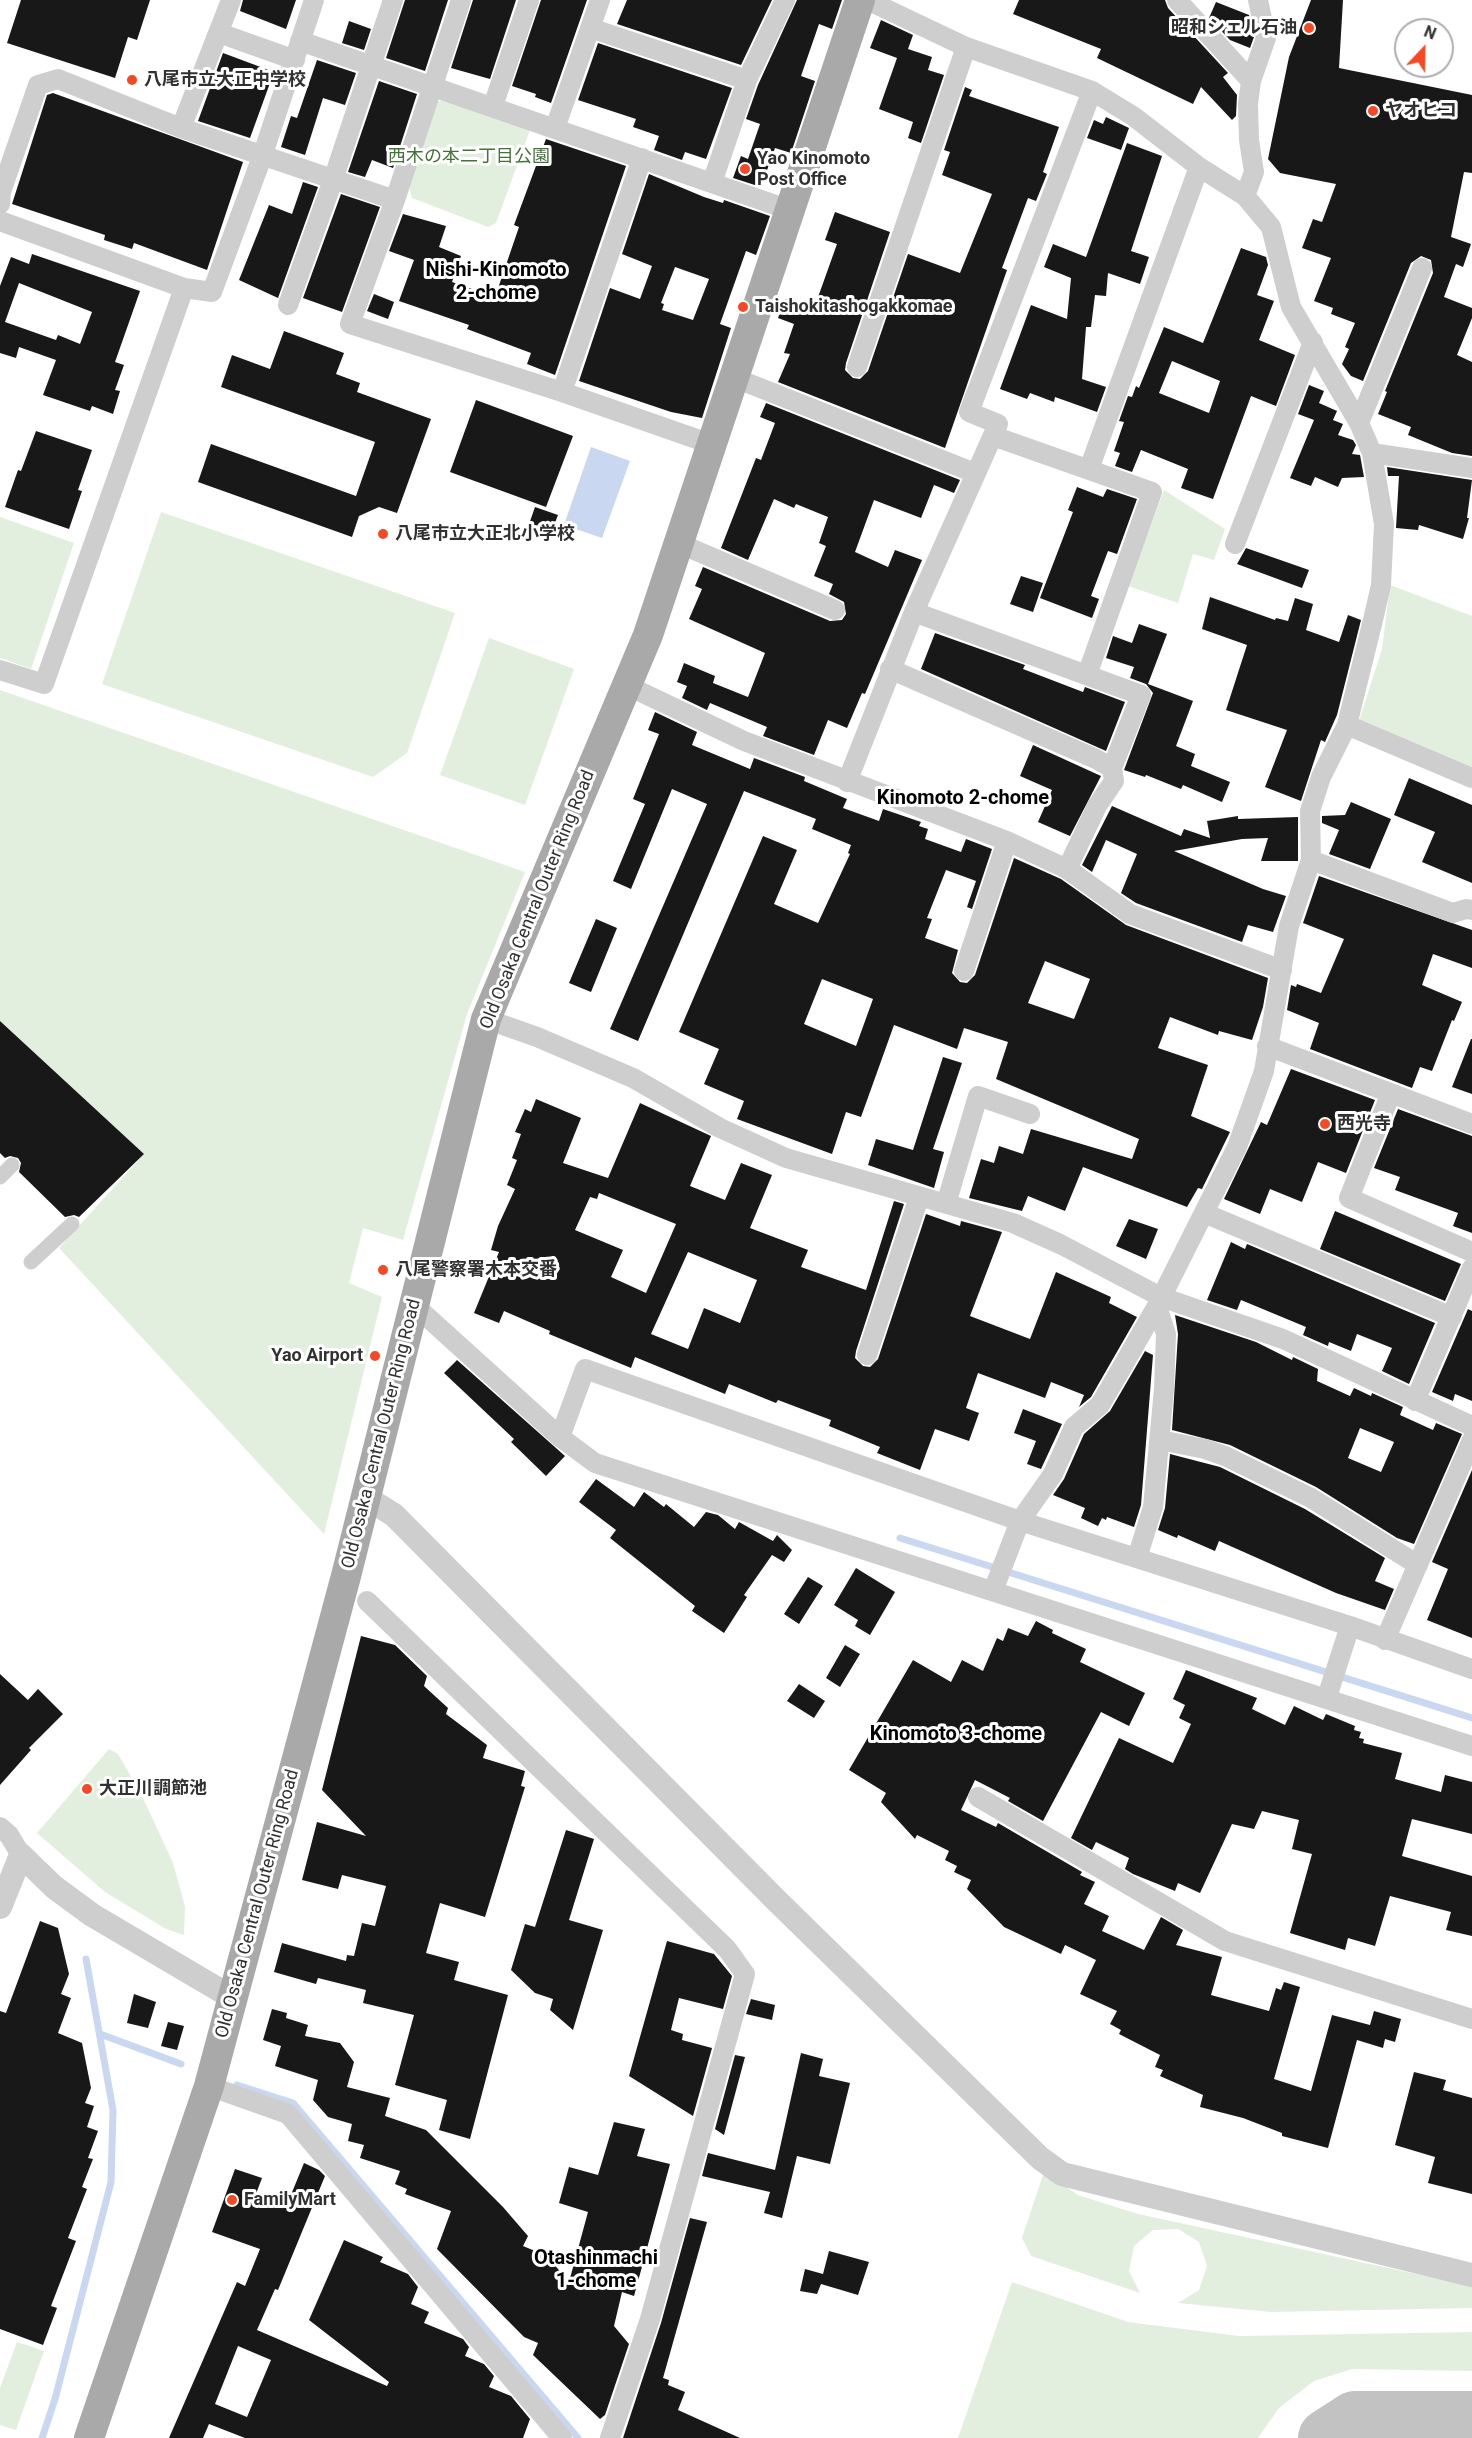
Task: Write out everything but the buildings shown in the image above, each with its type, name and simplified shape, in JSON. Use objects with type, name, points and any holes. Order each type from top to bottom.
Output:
[{"type":"main road","name":"Old Osaka Central Outer Ring Road","points":[[92,2436],[209,2086],[366,1497],[486,1020],[648,635],[860,0]]},
{"type":"street","points":[[181,128],[231,0]]},
{"type":"street","points":[[0,220],[184,288],[212,292],[262,157],[314,0]]},
{"type":"street","points":[[288,305],[333,180],[393,0]]},
{"type":"street","points":[[461,0],[395,200],[350,324],[562,392],[711,444]]},
{"type":"street","points":[[493,106],[529,0]]},
{"type":"street","points":[[555,129],[600,0]]},
{"type":"street","points":[[712,183],[747,80],[785,0]]},
{"type":"street","points":[[867,0],[966,47],[1092,90],[1133,116],[1199,167],[1245,195],[1271,227],[1292,307],[1359,423],[1372,453],[1383,524],[1381,585],[1347,725],[1321,777],[1310,811],[1311,860],[1289,926],[1264,1071],[1237,1147],[1159,1302],[1100,1405],[1074,1427],[1053,1474],[1020,1521],[993,1591]]},
{"type":"street","points":[[1177,0],[1251,81]]},
{"type":"street","points":[[1245,195],[1254,172],[1249,131],[1251,81],[1266,38],[1258,0]]},
{"type":"street","points":[[590,28],[747,80]]},
{"type":"street","points":[[219,33],[371,65],[790,210]]},
{"type":"street","points":[[857,367],[966,47]]},
{"type":"street","points":[[0,204],[1,192],[38,85],[58,79],[181,128],[395,200]]},
{"type":"street","points":[[847,782],[914,612],[998,424],[969,412],[1092,90]]},
{"type":"street","points":[[562,392],[642,158]]},
{"type":"street","points":[[1089,469],[1199,167]]},
{"type":"street","points":[[1359,423],[1422,268]]},
{"type":"street","points":[[0,670],[44,684],[184,288]]},
{"type":"street","points":[[1235,544],[1313,342]]},
{"type":"street","points":[[735,378],[975,473]]},
{"type":"street","points":[[993,436],[1152,492],[1087,675]]},
{"type":"street","points":[[1372,453],[1472,468]]},
{"type":"street","points":[[678,543],[835,610]]},
{"type":"street","points":[[914,612],[1141,696],[1112,768],[1114,782],[1097,806],[1067,869]]},
{"type":"street","points":[[890,669],[1112,768]]},
{"type":"street","points":[[626,685],[744,741],[1007,841],[1067,869],[1130,914],[1282,970]]},
{"type":"street","points":[[1347,725],[1472,778]]},
{"type":"street","points":[[964,971],[1007,841]]},
{"type":"street","points":[[1311,860],[1453,913],[1466,909],[1472,910]]},
{"type":"street","points":[[486,1020],[537,1037],[633,1078],[720,1128],[786,1158],[1013,1223],[1060,1244],[1159,1302],[1283,1339],[1472,1426]]},
{"type":"street","points":[[1267,1046],[1472,1124]]},
{"type":"street","points":[[1391,1093],[1349,1198],[1472,1252]]},
{"type":"street","points":[[946,1204],[978,1096],[1030,1114]]},
{"type":"street","points":[[0,1177],[12,1165]]},
{"type":"street","points":[[867,1355],[919,1197]]},
{"type":"street","points":[[1204,1213],[1452,1317]]},
{"type":"street","points":[[31,1262],[72,1224]]},
{"type":"street","points":[[1415,1401],[1470,1281]]},
{"type":"street","points":[[1137,1558],[1153,1507],[1160,1440],[1166,1334],[1159,1302]]},
{"type":"street","points":[[414,1305],[560,1437],[595,1462],[1327,1697],[1472,1746]]},
{"type":"street","points":[[560,1437],[585,1368],[1020,1521],[1350,1626],[1472,1669]]},
{"type":"street","points":[[1160,1440],[1205,1449],[1311,1498],[1418,1565]]},
{"type":"street","points":[[1385,1640],[1472,1440]]},
{"type":"street","points":[[366,1497],[394,1515],[777,1901],[1040,2158],[1062,2174],[1472,2275]]},
{"type":"street","points":[[367,1601],[727,1949],[745,1974],[650,2319],[610,2438]]},
{"type":"street","points":[[1327,1697],[1350,1626]]},
{"type":"street","points":[[978,1797],[1225,1941],[1472,2019]]},
{"type":"street","points":[[0,1827],[9,1835],[10,1853],[0,1907]]},
{"type":"street","points":[[10,1853],[92,1914],[233,1998]]},
{"type":"street","points":[[209,2086],[288,2114],[562,2438]]},
{"type":"green space","name":"西木の本二丁目公園","points":[[447,97],[531,127],[496,223],[488,227],[412,198],[409,186],[436,103]]},
{"type":"green space","points":[[1164,490],[1225,529],[1214,560],[1193,554],[1178,603],[1128,586]]},
{"type":"green space","points":[[161,512],[455,613],[407,753],[373,777],[102,684]]},
{"type":"green space","points":[[0,517],[74,543],[31,669],[0,658]]},
{"type":"green space","points":[[1390,585],[1472,616],[1472,769],[1359,721],[1382,649]]},
{"type":"green space","points":[[489,638],[574,669],[525,805],[440,775]]},
{"type":"green space","points":[[0,690],[525,872],[467,1014],[403,1240],[363,1228],[349,1283],[382,1297],[324,1534],[59,1248],[144,1154],[0,1021]]},
{"type":"green space","points":[[109,1749],[118,1754],[141,1794],[173,1863],[185,1907],[184,1935],[166,1929],[105,1892],[37,1833]]},
{"type":"green space","points":[[1044,2172],[1078,2195],[1138,2214],[1472,2286],[1472,2308],[1271,2312],[1178,2303],[1199,2290],[1207,2266],[1199,2242],[1178,2229],[1153,2230],[1134,2246],[1129,2271],[1140,2293],[1031,2256],[1022,2238]]},
{"type":"green space","points":[[1012,2282],[1128,2322],[1239,2336],[1472,2332],[1472,2371],[1352,2369],[1314,2381],[1279,2408],[1258,2438],[958,2438]]},
{"type":"green space","points":[[17,2342],[44,2351],[16,2430],[0,2425],[0,2388]]},
{"type":"water","points":[[591,447],[630,461],[602,538],[564,525]]},
{"type":"waterway","points":[[900,1538],[1472,1718]]},
{"type":"waterway","points":[[42,2438],[55,2399],[111,2182],[113,2110],[86,1959]]},
{"type":"waterway","points":[[100,2034],[181,2064]]},
{"type":"waterway","points":[[237,2085],[293,2103],[578,2438]]},
{"type":"taxiway","points":[[1327,2438],[1355,2420],[1472,2420]]},
{"type":"place","name":"昭和シェル石油","points":[[1309,28]]},
{"type":"place","name":"八尾市立大正中学校","points":[[132,80]]},
{"type":"place","name":"ヤオヒコ","points":[[1373,111]]},
{"type":"place","name":"Yao Kinomoto Post Office","points":[[745,169]]},
{"type":"place","name":"Taishokitashogakkomae","points":[[743,307]]},
{"type":"place","name":"八尾市立大正北小学校","points":[[383,534]]},
{"type":"place","name":"西光寺","points":[[1325,1124]]},
{"type":"place","name":"八尾警察署木本交番","points":[[383,1270]]},
{"type":"place","name":"Yao Airport","points":[[375,1356]]},
{"type":"place","name":"大正川調節池","points":[[87,1789]]},
{"type":"place","name":"FamilyMart","points":[[232,2200]]},
{"type":"district","name":"Nishi-Kinomoto 2-chome","points":[[496,282]]},
{"type":"district","name":"Kinomoto 2-chome","points":[[963,799]]},
{"type":"district","name":"Kinomoto 3-chome","points":[[956,1735]]},
{"type":"district","name":"Otashinmachi 1-chome","points":[[596,2270]]}]
